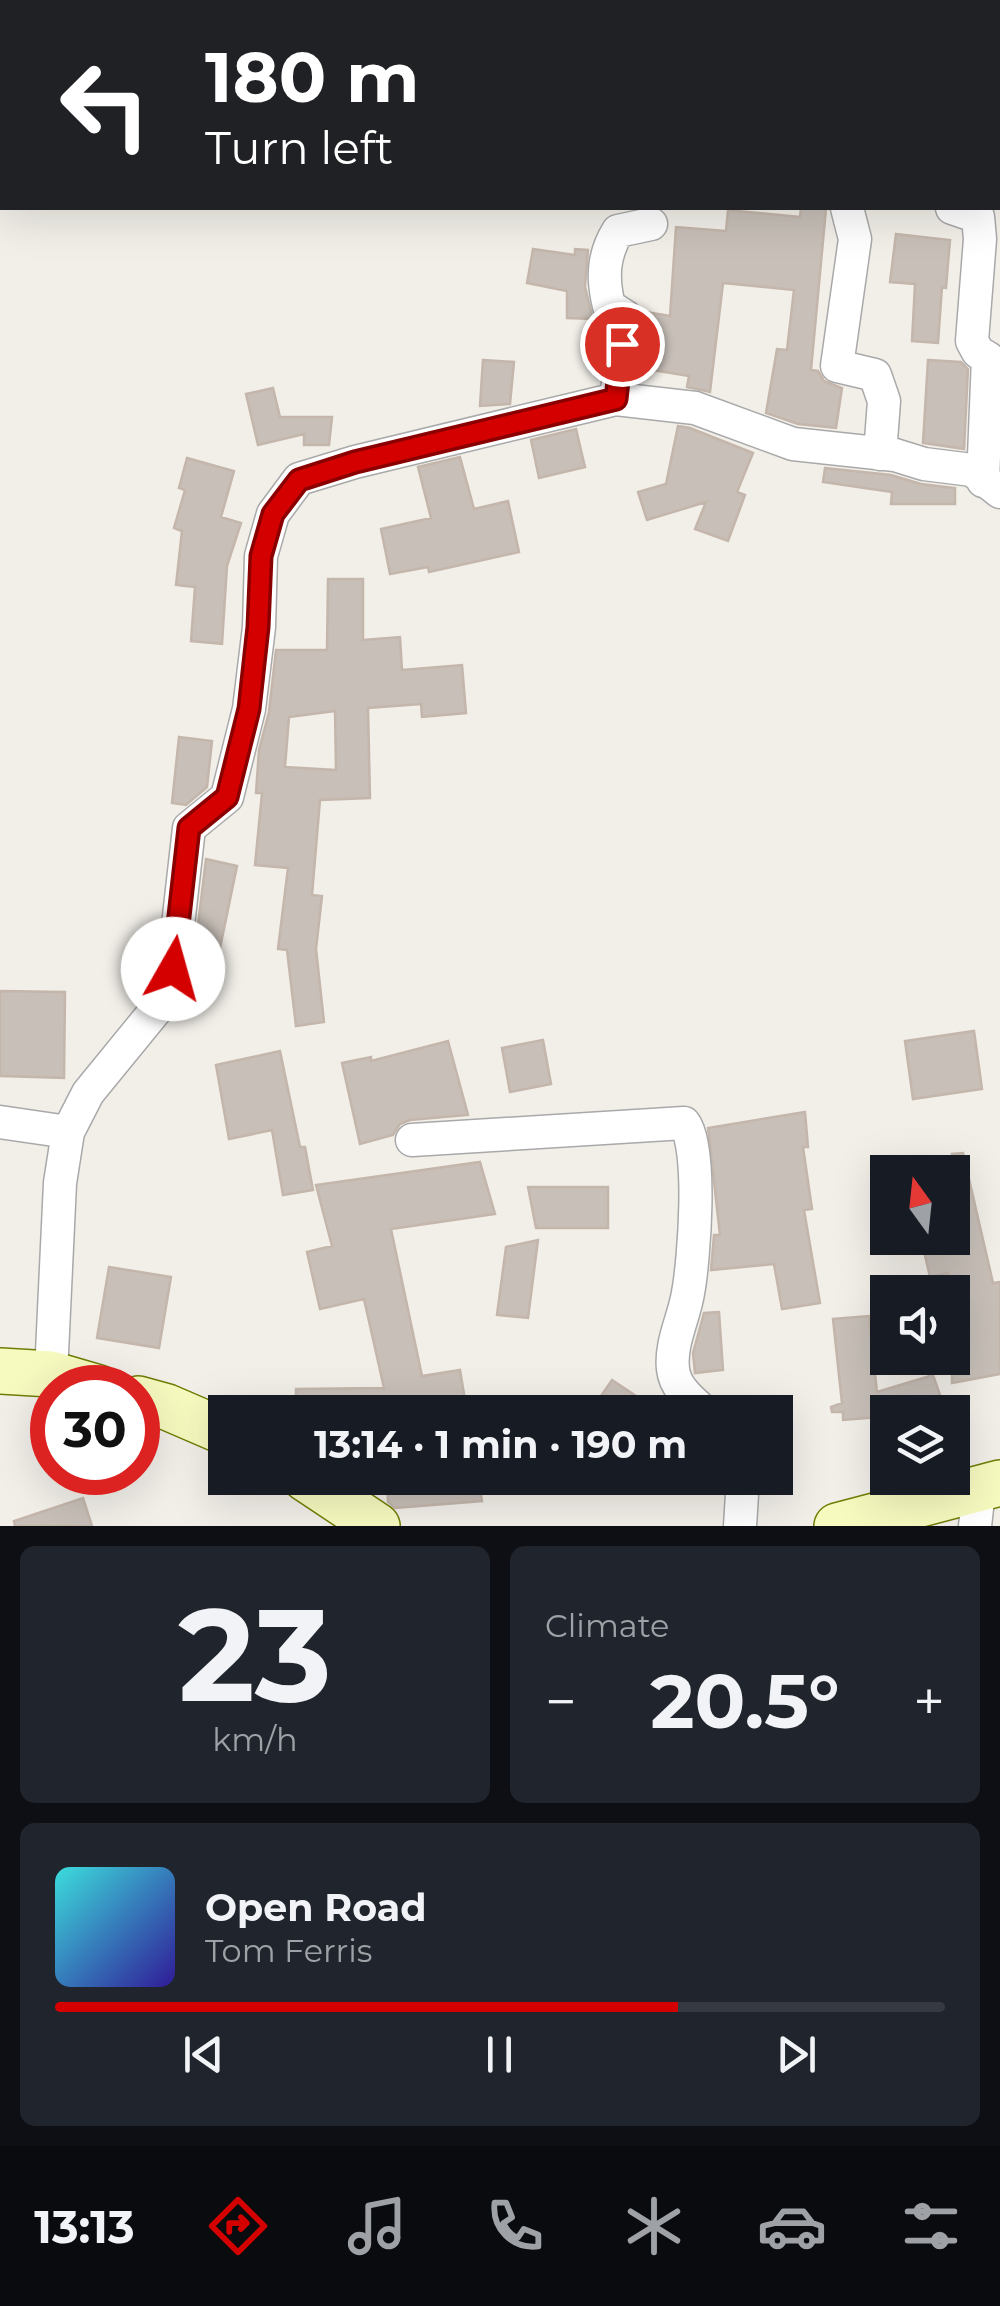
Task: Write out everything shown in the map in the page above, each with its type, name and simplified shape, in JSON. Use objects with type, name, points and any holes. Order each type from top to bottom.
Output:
[{"type":"street","points":[[848,210],[854,239],[837,366],[875,375],[884,401],[880,454]]},
{"type":"street","points":[[958,210],[978,217],[980,239],[972,342],[988,358],[991,486]]},
{"type":"street","points":[[616,399],[626,317],[609,306],[604,289],[606,250],[618,231],[651,224]]},
{"type":"street","points":[[51,1365],[60,1183],[68,1132],[88,1093],[154,1011],[173,969],[189,828],[227,797],[249,709],[261,556],[273,514],[299,480],[355,462],[616,399],[695,408],[793,444],[972,470],[991,486]]},
{"type":"street","points":[[0,1122],[68,1132]]},
{"type":"street","points":[[412,1140],[684,1123],[692,1138],[694,1220],[688,1292],[674,1344],[673,1370],[678,1386],[687,1395]]},
{"type":"street","points":[[0,1371],[30,1373]]},
{"type":"street","points":[[160,1407],[208,1425]]},
{"type":"street","points":[[330,1495],[377,1526]]},
{"type":"street","points":[[740,1526],[742,1495]]},
{"type":"street","points":[[836,1526],[984,1500]]},
{"type":"building","points":[[728,210],[800,217],[801,210],[826,210],[811,370],[842,388],[836,428],[798,424],[766,413],[777,349],[787,350],[794,290],[723,283],[710,392],[687,387],[689,376],[640,368],[646,312],[670,316],[676,227],[726,231]]},
{"type":"building","points":[[896,234],[950,240],[938,343],[912,341],[915,284],[890,282]]},
{"type":"building","points":[[533,249],[575,255],[575,249],[588,250],[585,287],[593,319],[567,318],[567,291],[527,283]]},
{"type":"building","points":[[483,360],[514,362],[510,404],[480,406]]},
{"type":"building","points":[[928,360],[961,362],[968,369],[964,449],[923,443]]},
{"type":"building","points":[[273,388],[280,417],[332,417],[329,445],[304,445],[304,434],[258,445],[246,394]]},
{"type":"building","points":[[678,426],[753,453],[737,492],[745,495],[728,541],[695,529],[706,502],[647,520],[638,492],[666,484]]},
{"type":"building","points":[[576,429],[585,467],[539,478],[531,440]]},
{"type":"building","points":[[460,457],[474,509],[508,501],[519,552],[429,572],[428,567],[390,574],[381,529],[431,518],[418,467]]},
{"type":"building","points":[[187,458],[234,471],[221,517],[241,523],[227,566],[222,644],[191,641],[195,587],[176,585],[182,531],[174,528],[185,490],[179,488]]},
{"type":"building","points":[[825,468],[891,475],[955,488],[955,504],[891,504],[892,492],[823,482]]},
{"type":"building","points":[[328,579],[363,579],[363,640],[400,637],[402,670],[462,665],[466,713],[422,717],[421,704],[368,708],[370,798],[320,800],[312,895],[322,896],[316,949],[324,1022],[296,1026],[287,950],[278,949],[288,868],[255,865],[262,793],[256,793],[259,750],[269,712],[276,650],[327,650]],"holes":[[[335,711],[336,770],[285,767],[289,717]]]},
{"type":"building","points":[[179,737],[212,741],[207,787],[186,805],[172,803]]},
{"type":"building","points":[[206,859],[237,866],[220,948],[196,942]]},
{"type":"building","points":[[0,991],[65,992],[64,1078],[0,1076]]},
{"type":"building","points":[[974,1031],[982,1089],[913,1099],[905,1041]]},
{"type":"building","points":[[543,1040],[551,1084],[510,1092],[502,1048]]},
{"type":"building","points":[[448,1041],[468,1115],[410,1120],[400,1124],[393,1135],[360,1144],[342,1063],[371,1057],[371,1061]]},
{"type":"building","points":[[280,1051],[313,1190],[283,1195],[272,1130],[229,1139],[216,1065]]},
{"type":"building","points":[[805,1112],[808,1147],[803,1147],[812,1209],[804,1210],[820,1303],[782,1309],[774,1264],[711,1270],[714,1235],[720,1235],[708,1128]]},
{"type":"building","points":[[480,1162],[495,1214],[391,1229],[422,1376],[460,1370],[464,1395],[296,1395],[296,1389],[384,1388],[364,1299],[320,1309],[307,1252],[332,1246],[316,1185]]},
{"type":"building","points":[[970,1183],[993,1283],[1000,1282],[1000,1374],[952,1383],[952,1375],[970,1375],[970,1275],[930,1275],[925,1255],[970,1255]]},
{"type":"building","points":[[528,1187],[608,1187],[608,1228],[536,1228]]},
{"type":"building","points":[[538,1240],[528,1318],[497,1315],[506,1247]]},
{"type":"building","points":[[109,1267],[171,1277],[159,1348],[97,1338]]},
{"type":"building","points":[[719,1312],[723,1370],[695,1373],[693,1353],[704,1313]]},
{"type":"building","points":[[869,1316],[870,1375],[875,1375],[877,1392],[933,1375],[940,1395],[870,1395],[870,1418],[843,1420],[843,1412],[832,1412],[831,1407],[842,1403],[833,1319]]},
{"type":"building","points":[[612,1380],[634,1395],[602,1395]]},
{"type":"building","points":[[388,1495],[481,1495],[482,1501],[395,1508],[388,1502]]},
{"type":"building","points":[[83,1498],[92,1526],[15,1526],[14,1521]]},
{"type":"route","points":[[173,969],[189,828],[227,797],[249,709],[261,556],[273,514],[299,480],[355,462],[616,399],[622,344]]}]
